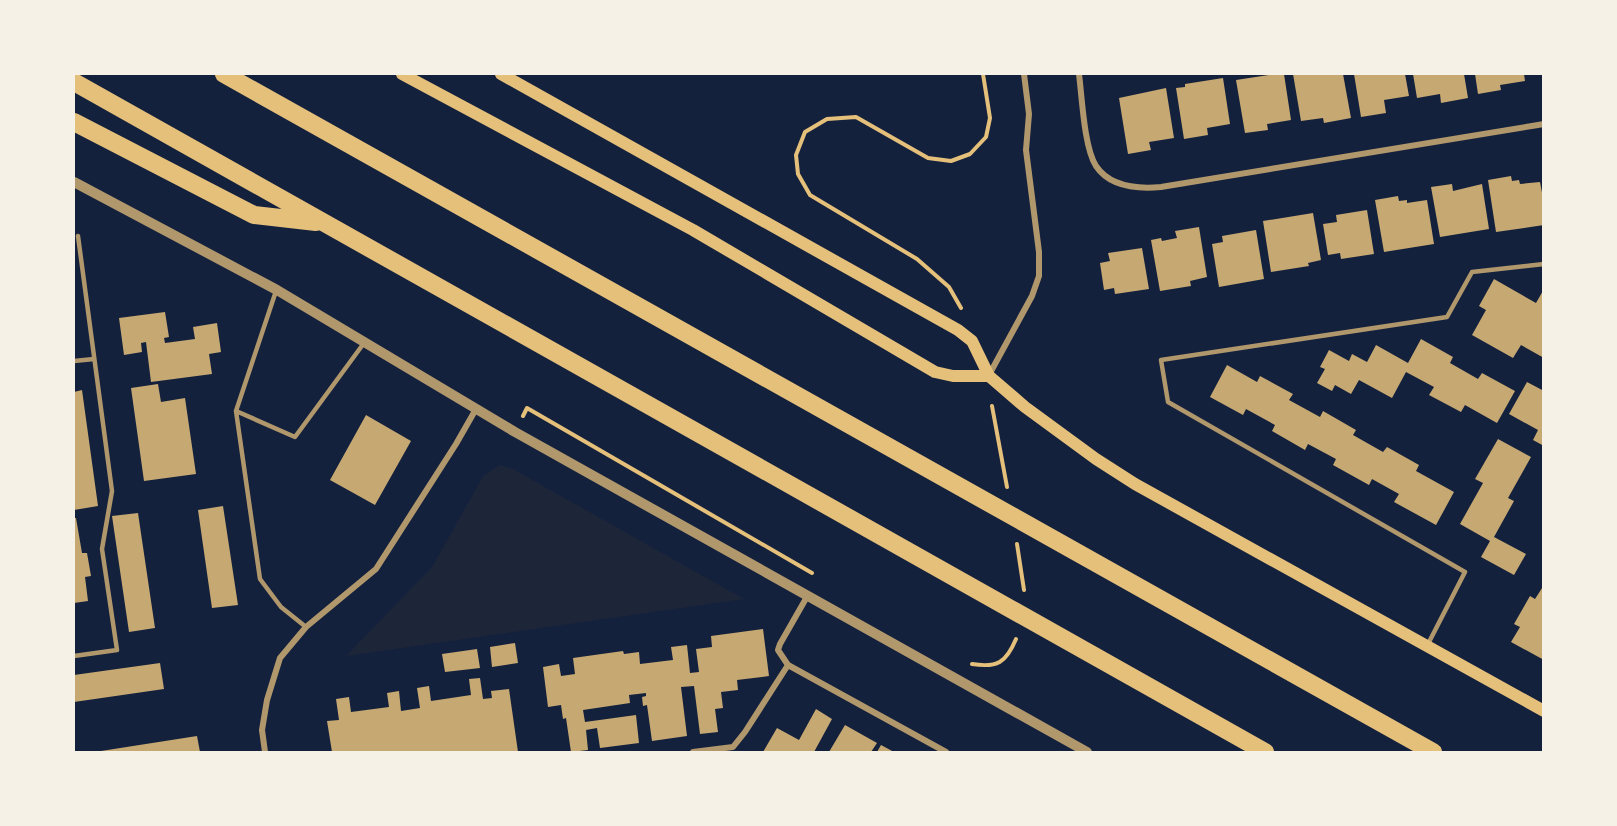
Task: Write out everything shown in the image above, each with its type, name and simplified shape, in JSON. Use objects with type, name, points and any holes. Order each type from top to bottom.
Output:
[{"type":"highway","points":[[224,74],[1433,753]]},
{"type":"highway","points":[[74,82],[1265,753]]},
{"type":"highway","points":[[74,122],[254,215],[324,223]]},
{"type":"main road","points":[[501,74],[958,330],[972,341],[989,376],[1061,435],[1135,484],[1544,711]]},
{"type":"main road","points":[[407,75],[693,230],[935,372],[953,376],[989,376]]},
{"type":"street","points":[[989,376],[1032,296],[1039,276],[1040,252],[1026,150],[1029,114],[1024,74]]},
{"type":"street","points":[[1078,74],[1090,150],[1097,167],[1110,178],[1125,186],[1139,189],[1544,124]]},
{"type":"street","points":[[74,182],[277,291],[515,432],[1087,753]]},
{"type":"street","points":[[265,753],[262,730],[267,700],[280,658],[306,627],[376,568],[476,409]]},
{"type":"street","points":[[808,595],[778,650],[788,665],[946,753]]},
{"type":"street","points":[[693,753],[733,747],[788,665]]},
{"type":"lane","points":[[74,656],[117,650],[102,549],[112,491],[78,236]]},
{"type":"lane","points":[[1426,646],[1465,572],[1168,402],[1161,360],[1447,317],[1472,272],[1544,264]]},
{"type":"lane","points":[[277,291],[236,411],[260,579],[281,607],[306,627]]},
{"type":"lane","points":[[236,411],[295,437],[364,342]]},
{"type":"lane","points":[[74,361],[94,359]]},
{"type":"path","points":[[964,313],[949,287],[917,259],[810,195],[798,174],[796,155],[805,132],[828,119],[856,117],[928,158],[951,161],[961,158],[970,154],[986,137],[990,118],[983,74]]},
{"type":"path","points":[[990,396],[1007,488]]},
{"type":"path","points":[[515,432],[527,408],[819,577]]},
{"type":"path","points":[[1015,534],[1024,592]]},
{"type":"path","points":[[962,659],[972,665],[989,667],[1001,662],[1012,648],[1016,638]]},
{"type":"shaded area","points":[[500,465],[513,469],[744,599],[346,656],[432,567],[484,475]]},
{"type":"building","points":[[1284,74],[1291,120],[1267,124],[1268,130],[1245,133],[1236,80]]},
{"type":"building","points":[[1293,74],[1343,74],[1351,118],[1324,123],[1323,118],[1301,121]]},
{"type":"building","points":[[1354,74],[1405,74],[1409,96],[1384,100],[1386,113],[1361,117]]},
{"type":"building","points":[[1413,74],[1464,74],[1468,98],[1441,103],[1440,94],[1417,98]]},
{"type":"building","points":[[1475,74],[1524,74],[1525,81],[1500,85],[1501,90],[1478,94]]},
{"type":"building","points":[[1223,78],[1230,124],[1207,128],[1208,135],[1184,139],[1176,88],[1185,87],[1185,84]]},
{"type":"building","points":[[1166,88],[1174,138],[1149,142],[1151,150],[1128,154],[1119,98]]},
{"type":"building","points":[[1511,176],[1512,181],[1519,180],[1520,184],[1540,182],[1544,203],[1544,225],[1496,232],[1488,180]]},
{"type":"building","points":[[1452,184],[1453,191],[1482,184],[1489,229],[1440,237],[1431,187]]},
{"type":"building","points":[[1398,196],[1399,201],[1407,200],[1407,203],[1427,200],[1434,244],[1384,252],[1375,200]]},
{"type":"building","points":[[1367,210],[1374,254],[1341,259],[1340,253],[1328,255],[1323,224],[1337,222],[1336,215]]},
{"type":"building","points":[[1313,213],[1321,260],[1308,263],[1309,266],[1271,272],[1263,221]]},
{"type":"building","points":[[1199,227],[1207,277],[1190,281],[1191,286],[1160,291],[1151,240],[1161,238],[1162,241],[1177,238],[1175,231]]},
{"type":"building","points":[[1256,230],[1264,279],[1219,287],[1212,244],[1223,242],[1222,236]]},
{"type":"building","points":[[1142,248],[1149,289],[1115,294],[1114,288],[1104,290],[1100,263],[1110,261],[1108,253]]},
{"type":"building","points":[[1494,279],[1536,303],[1544,289],[1544,358],[1521,345],[1513,358],[1472,335],[1486,310],[1479,306]]},
{"type":"building","points":[[165,312],[169,337],[164,338],[165,343],[195,339],[193,327],[217,323],[221,352],[209,354],[212,374],[151,382],[146,342],[141,343],[142,352],[124,355],[119,318]]},
{"type":"building","points":[[1421,339],[1453,357],[1450,363],[1478,379],[1482,373],[1515,391],[1497,423],[1465,405],[1461,412],[1429,395],[1434,387],[1406,372],[1392,398],[1359,380],[1351,394],[1335,385],[1332,391],[1317,383],[1325,369],[1320,367],[1329,350],[1349,361],[1352,354],[1367,362],[1376,345],[1408,363]]},
{"type":"building","points":[[1227,365],[1257,382],[1260,376],[1293,394],[1289,400],[1320,417],[1323,411],[1356,430],[1353,435],[1383,452],[1387,447],[1419,465],[1416,471],[1454,492],[1436,525],[1394,502],[1399,494],[1372,479],[1369,485],[1333,465],[1336,459],[1308,444],[1305,450],[1272,431],[1275,425],[1246,409],[1243,415],[1210,397]]},
{"type":"building","points":[[1527,382],[1544,391],[1544,446],[1533,440],[1538,430],[1509,414]]},
{"type":"building","points":[[158,384],[161,402],[185,398],[196,474],[144,481],[131,388]]},
{"type":"building","points":[[82,390],[98,506],[74,510],[74,392]]},
{"type":"building","points":[[366,415],[411,441],[375,505],[330,480]]},
{"type":"building","points":[[1498,439],[1531,457],[1508,498],[1514,501],[1494,537],[1526,554],[1514,575],[1481,557],[1490,541],[1460,524],[1483,483],[1475,479]]},
{"type":"building","points":[[223,506],[238,605],[212,608],[198,510]]},
{"type":"building","points":[[138,513],[155,628],[129,632],[112,516]]},
{"type":"building","points":[[74,518],[76,518],[82,553],[87,553],[91,576],[85,577],[88,601],[74,603]]},
{"type":"building","points":[[1544,585],[1544,660],[1511,642],[1520,627],[1514,624],[1530,596],[1535,599]]},
{"type":"building","points":[[763,629],[769,676],[737,680],[738,690],[721,692],[723,708],[715,709],[718,732],[700,734],[694,686],[681,687],[687,736],[652,741],[647,705],[643,706],[642,697],[646,696],[646,693],[629,695],[630,703],[583,710],[585,722],[636,715],[639,743],[600,748],[597,728],[586,730],[588,750],[571,752],[566,718],[563,719],[561,705],[548,707],[543,667],[559,664],[561,676],[575,674],[573,658],[623,651],[624,654],[639,652],[640,664],[673,660],[671,647],[687,645],[690,673],[699,672],[696,649],[712,647],[711,636]]},
{"type":"building","points":[[515,643],[518,663],[492,667],[490,647]]},
{"type":"building","points":[[477,649],[480,668],[445,672],[442,654]]},
{"type":"building","points":[[160,663],[164,689],[74,702],[74,675]]},
{"type":"building","points":[[480,678],[483,699],[492,698],[491,691],[509,689],[518,752],[332,752],[327,721],[339,720],[336,699],[349,697],[351,712],[389,707],[387,693],[399,691],[401,711],[420,708],[417,688],[429,686],[431,701],[471,695],[469,679]]},
{"type":"building","points":[[816,709],[832,719],[814,752],[763,752],[777,728],[799,740]]},
{"type":"building","points":[[845,725],[877,743],[871,752],[829,752]]},
{"type":"building","points":[[197,736],[200,752],[101,751]]},
{"type":"building","points":[[881,745],[894,752],[877,752]]}]
